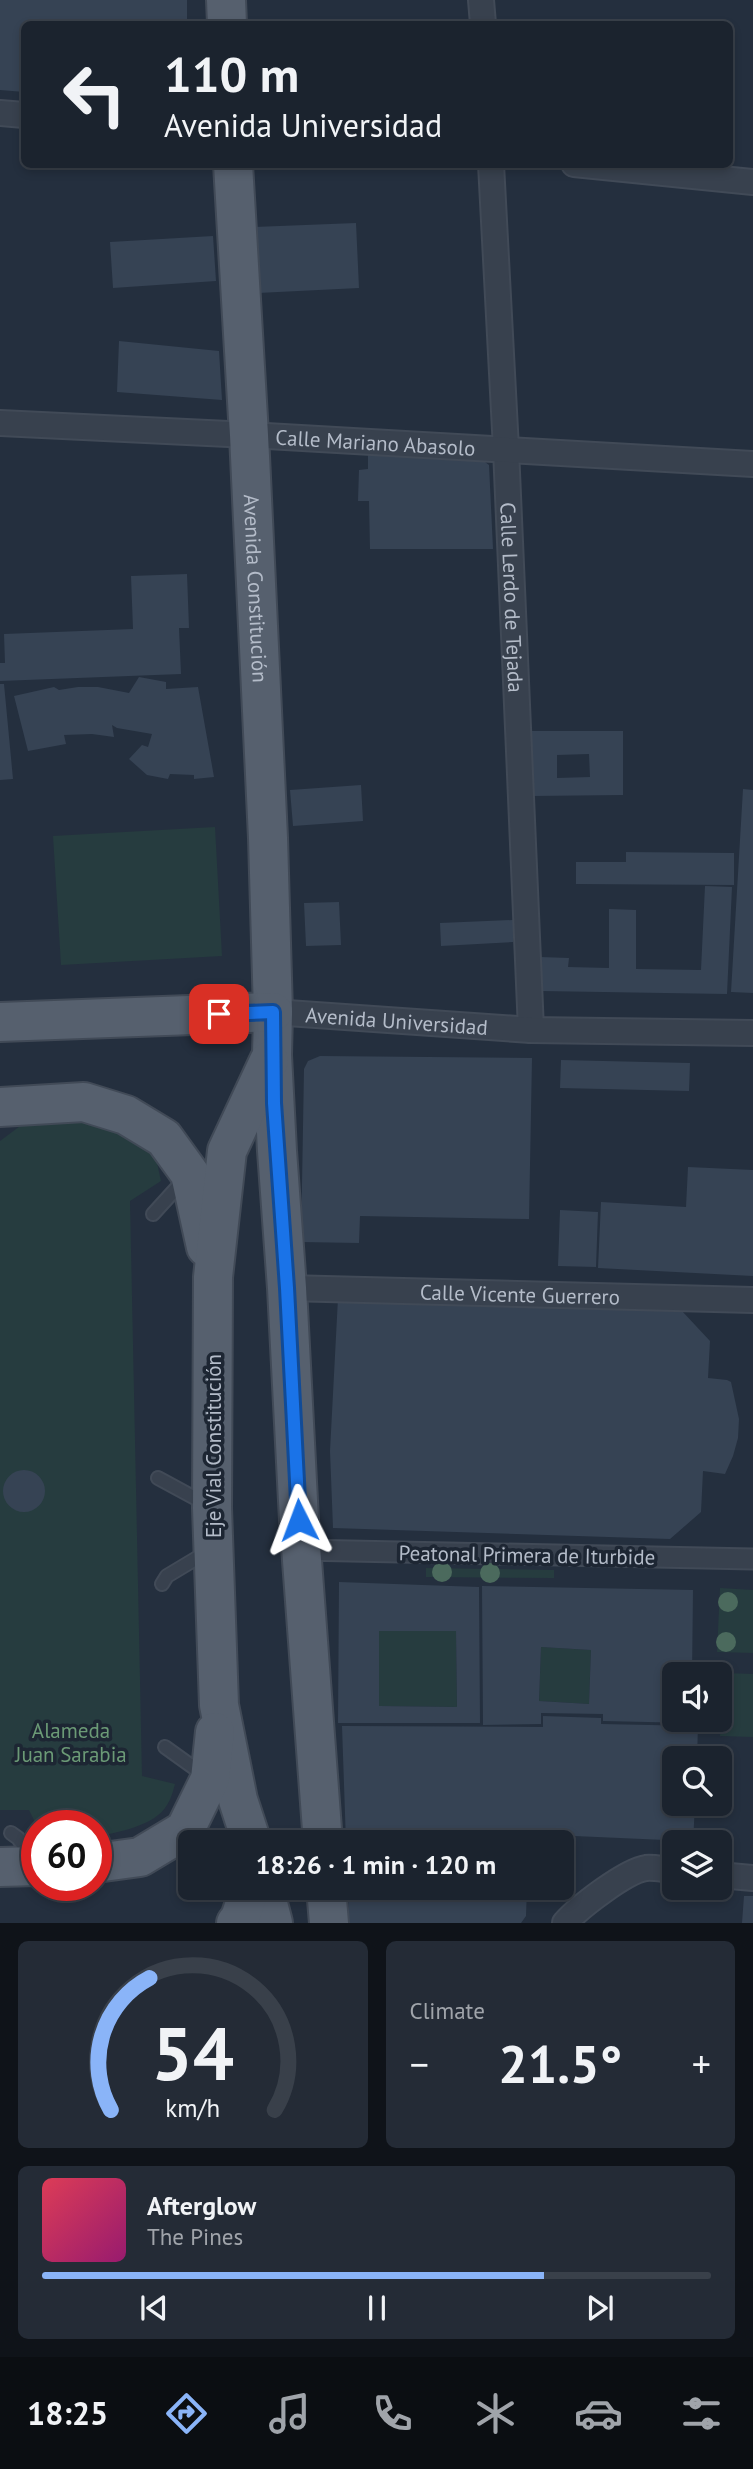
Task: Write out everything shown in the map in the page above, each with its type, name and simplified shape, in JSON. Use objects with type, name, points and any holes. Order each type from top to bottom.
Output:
[{"type":"main road","points":[[226,0],[226,21]]},
{"type":"main road","name":"Avenida Constitución","points":[[233,168],[268,838],[273,1012]]},
{"type":"main road","name":"Avenida Universidad","points":[[0,1022],[273,1012]]},
{"type":"main road","name":"Eje Vial Constitución","points":[[273,1012],[272,1055],[322,1830]]},
{"type":"main road","name":"Eje Vial Constitución","points":[[224,1790],[212,1508],[213,1277],[227,1151],[272,1055]]},
{"type":"main road","points":[[0,1107],[84,1102],[127,1115],[164,1138],[190,1174],[213,1277]]},
{"type":"main road","points":[[224,1790],[238,1830]]},
{"type":"main road","points":[[224,1790],[244,1830]]},
{"type":"main road","points":[[112,1861],[140,1857],[185,1830],[224,1790]]},
{"type":"main road","points":[[5,1850],[21,1858]]},
{"type":"main road","points":[[236,1923],[246,1900]]},
{"type":"main road","points":[[267,1900],[273,1923]]},
{"type":"main road","points":[[327,1900],[329,1923]]},
{"type":"street","points":[[481,0],[483,21]]},
{"type":"street","points":[[0,113],[21,115]]},
{"type":"street","name":"Calle Lerdo de Tejada","points":[[491,168],[531,1030]]},
{"type":"street","points":[[616,168],[753,181]]},
{"type":"street","name":"Calle Mariano Abasolo","points":[[0,423],[753,464]]},
{"type":"street","name":"Avenida Universidad","points":[[273,1012],[531,1030],[753,1033]]},
{"type":"street","name":"Calle Vicente Guerrero","points":[[287,1288],[753,1300]]},
{"type":"street","name":"Peatonal Primera de Iturbide","points":[[302,1550],[753,1559]]},
{"type":"street","points":[[565,1923],[574,1913],[627,1877],[646,1868],[662,1869]]},
{"type":"street","points":[[732,1876],[753,1878]]},
{"type":"lane","points":[[153,1214],[190,1174]]},
{"type":"lane","points":[[158,1478],[212,1508]]},
{"type":"lane","points":[[162,1584],[167,1576],[214,1547]]},
{"type":"lane","points":[[165,1747],[224,1790]]},
{"type":"green space","points":[[215,827],[222,956],[61,965],[53,836]]},
{"type":"green space","name":"Alameda Juan Sarabia","points":[[96,1121],[153,1144],[161,1181],[130,1201],[142,1776],[175,1784],[167,1805],[154,1818],[112,1834],[112,1810],[0,1810],[0,1141],[20,1126]]},
{"type":"green space","points":[[426,1568],[554,1570],[554,1578],[426,1577]]},
{"type":"green space","points":[[720,1588],[753,1590],[753,1653],[717,1652]]},
{"type":"green space","points":[[379,1631],[456,1631],[457,1707],[379,1706]]},
{"type":"green space","points":[[541,1647],[591,1650],[589,1704],[539,1701]]},
{"type":"green space","points":[[732,1673],[753,1674],[753,1737],[720,1736],[720,1732],[732,1732]]},
{"type":"building","points":[[0,0],[187,0],[187,21],[21,21],[21,92],[0,90]]},
{"type":"building","points":[[356,223],[359,288],[258,293],[254,227]]},
{"type":"building","points":[[213,236],[216,281],[113,288],[110,242]]},
{"type":"building","points":[[119,341],[219,351],[222,400],[117,392]]},
{"type":"building","points":[[368,455],[481,459],[489,465],[493,549],[370,549],[369,501],[358,501],[359,470],[368,469]]},
{"type":"building","points":[[187,574],[189,628],[179,628],[181,674],[0,681],[0,663],[5,663],[4,634],[133,629],[131,576]]},
{"type":"building","points":[[139,677],[166,682],[166,689],[198,687],[214,777],[194,779],[194,775],[170,774],[168,779],[147,775],[129,759],[142,745],[148,747],[152,734],[112,725],[114,737],[92,734],[64,735],[66,744],[28,751],[14,696],[54,687],[59,690],[98,687],[129,693]]},
{"type":"building","points":[[0,684],[4,684],[13,779],[0,780]]},
{"type":"building","points":[[532,731],[623,731],[623,795],[532,796]],"holes":[[[589,754],[590,777],[557,778],[557,755]]]},
{"type":"building","points":[[361,785],[363,821],[293,826],[290,790]]},
{"type":"building","points":[[743,789],[753,790],[753,993],[731,992]]},
{"type":"building","points":[[626,852],[734,853],[734,885],[576,884],[576,862],[626,862]]},
{"type":"building","points":[[705,886],[732,887],[727,994],[540,991],[540,957],[569,958],[568,967],[609,968],[609,909],[636,910],[636,969],[701,970]]},
{"type":"building","points":[[339,902],[341,945],[306,946],[304,903]]},
{"type":"building","points":[[513,920],[513,942],[441,946],[440,923]]},
{"type":"building","points":[[320,1056],[532,1058],[529,1219],[360,1216],[359,1243],[301,1242],[304,1069],[308,1061]]},
{"type":"building","points":[[561,1060],[690,1063],[689,1091],[560,1088]]},
{"type":"building","points":[[688,1167],[753,1170],[753,1276],[598,1268],[601,1202],[686,1207]]},
{"type":"building","points":[[560,1210],[598,1212],[596,1267],[558,1266]]},
{"type":"building","points":[[338,1298],[682,1311],[710,1341],[708,1378],[731,1382],[739,1419],[733,1456],[725,1474],[703,1471],[701,1512],[670,1539],[333,1528],[330,1451]]},
{"type":"building","points":[[24,1470],[39,1476],[45,1491],[39,1506],[24,1512],[9,1506],[3,1491],[9,1476]]},
{"type":"building","points":[[339,1582],[479,1587],[480,1723],[338,1723]],"holes":[[[379,1631],[456,1631],[457,1707],[379,1706]]]},
{"type":"building","points":[[482,1586],[693,1590],[692,1662],[662,1662],[662,1722],[603,1721],[603,1714],[541,1713],[541,1724],[483,1725]],"holes":[[[541,1647],[591,1650],[589,1704],[539,1701]]]},
{"type":"building","points":[[543,1716],[601,1718],[601,1724],[662,1725],[662,1732],[698,1732],[697,1746],[662,1746],[662,1816],[694,1816],[694,1830],[662,1830],[662,1840],[574,1836],[574,1830],[346,1830],[342,1726],[543,1727]]},
{"type":"building","points":[[744,1896],[753,1896],[753,1923],[742,1923]]},
{"type":"building","points":[[348,1900],[527,1900],[526,1916],[521,1923],[349,1923]]},
{"type":"route","points":[[219,1014],[273,1012],[274,1103],[299,1520]]}]
